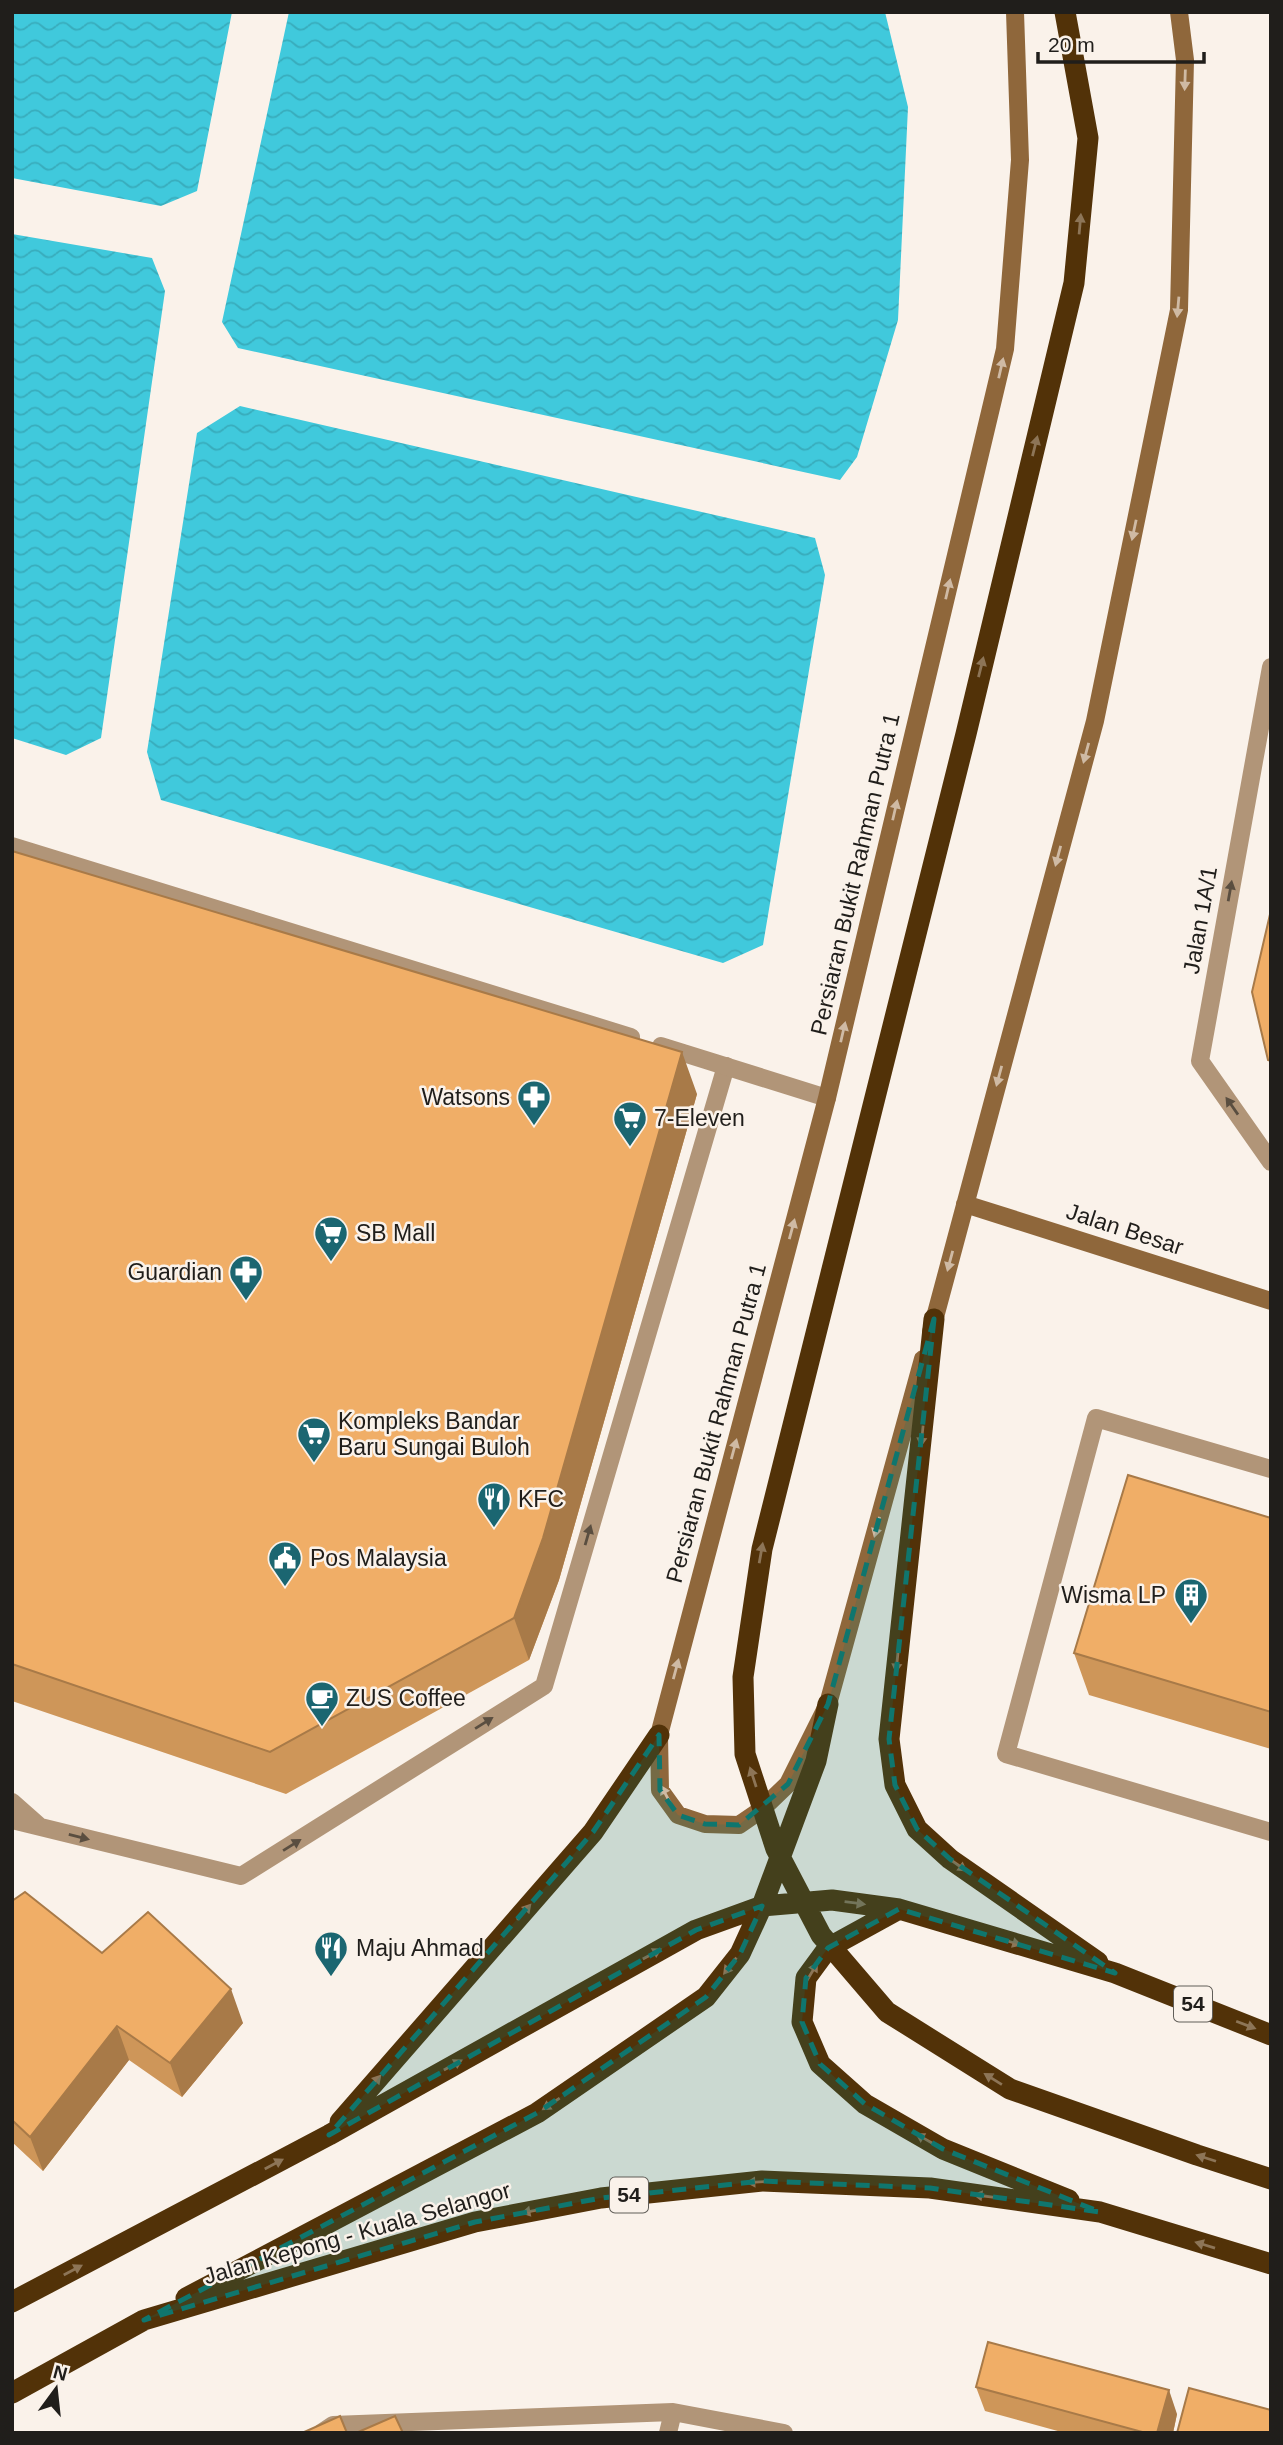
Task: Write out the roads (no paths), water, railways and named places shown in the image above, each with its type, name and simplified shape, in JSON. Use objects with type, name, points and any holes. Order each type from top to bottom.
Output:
[{"type":"highway","points":[[1065,12],[1088,138],[1074,283],[762,1549],[743,1677],[745,1754],[776,1849],[821,1935],[887,2012],[1010,2089],[1271,2179]]},
{"type":"highway","points":[[934,1319],[889,1739],[895,1786],[916,1829],[950,1859],[1115,1973]]},
{"type":"highway","points":[[144,2320],[537,2113],[706,1997],[740,1954],[762,1906],[816,1760],[828,1704]]},
{"type":"highway","points":[[329,2135],[593,1832],[659,1735]]},
{"type":"highway","name":"54","points":[[12,2302],[329,2135],[696,1930],[762,1906],[832,1900],[899,1909],[1115,1973],[1271,2035]]},
{"type":"highway","points":[[899,1909],[828,1948],[806,1978],[802,2022],[820,2064],[865,2104],[943,2149],[1100,2213]]},
{"type":"highway","name":"Jalan Kepong - Kuala Selangor","points":[[12,2393],[144,2320],[475,2222],[601,2198],[762,2181],[930,2188],[1100,2213],[1271,2264]]},
{"type":"main road","name":"Persiaran Bukit Rahman Putra 1","points":[[828,1704],[788,1784],[761,1810],[739,1825],[705,1824],[678,1815],[660,1790],[659,1735],[827,1098],[1005,349],[1020,160],[1014,12]]},
{"type":"main road","points":[[828,1704],[1095,721],[1179,310],[1185,60],[1179,12]]},
{"type":"main road","name":"Jalan Besar","points":[[965,1204],[1271,1301]]},
{"type":"street","name":"Jalan 1A/1","points":[[1271,667],[1200,1061],[1271,1162]]},
{"type":"street","points":[[12,846],[827,1098]]},
{"type":"street","points":[[12,1821],[242,1877],[544,1686],[726,1066]]},
{"type":"street","points":[[1271,1469],[1096,1418],[1006,1754],[1271,1832]]},
{"type":"street","points":[[12,1801],[42,1828]]},
{"type":"street","points":[[321,2433],[333,2426],[673,2412],[784,2433]]},
{"type":"street","points":[[668,2433],[673,2412]]},
{"type":"water","points":[[12,12],[232,12],[197,191],[161,206],[12,178]]},
{"type":"water","points":[[289,12],[885,12],[908,107],[898,320],[857,457],[840,480],[238,348],[222,322]]},
{"type":"water","points":[[12,234],[152,258],[165,291],[101,738],[66,755],[12,738]]},
{"type":"water","points":[[240,406],[815,538],[825,575],[763,945],[723,963],[161,800],[147,752],[197,433]]},
{"type":"place","name":"Watsons","points":[[534,1127]]},
{"type":"place","name":"7-Eleven","points":[[630,1148]]},
{"type":"place","name":"SB Mall","points":[[331,1263]]},
{"type":"place","name":"Guardian","points":[[246,1302]]},
{"type":"place","name":"Kompleks Bandar Baru Sungai Buloh","points":[[314,1464]]},
{"type":"place","name":"KFC","points":[[494,1529]]},
{"type":"place","name":"Pos Malaysia","points":[[285,1588]]},
{"type":"place","name":"Wisma LP","points":[[1191,1625]]},
{"type":"place","name":"ZUS Coffee","points":[[322,1728]]},
{"type":"place","name":"Maju Ahmad","points":[[331,1978]]}]
